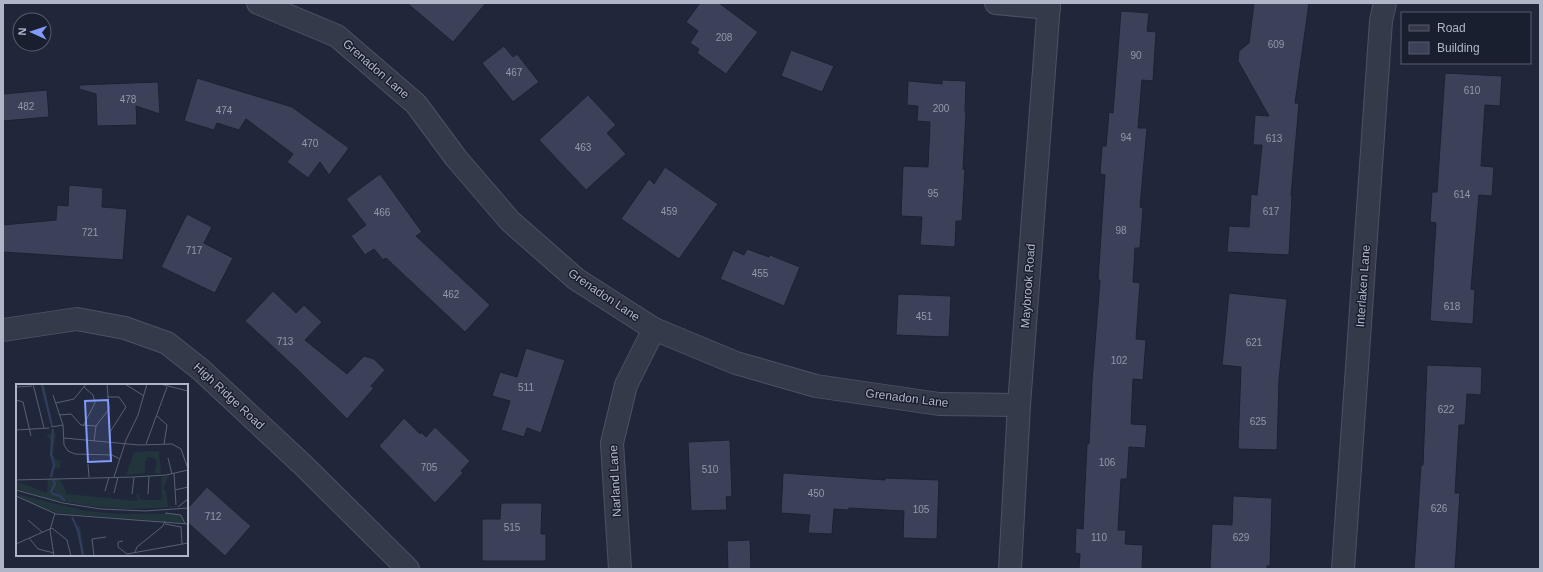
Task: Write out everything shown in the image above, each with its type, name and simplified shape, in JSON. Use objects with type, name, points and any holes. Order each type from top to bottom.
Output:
[{"type":"street","name":"Grenadon Lane","points":[[258,3],[337,36],[416,104],[456,158],[510,221],[576,279],[654,329],[736,363],[816,386],[939,404],[1019,405]]},
{"type":"street","points":[[996,3],[1049,5]]},
{"type":"street","name":"Interlaken Lane","points":[[1343,569],[1381,21],[1384,3]]},
{"type":"street","name":"Maybrook Road","points":[[1010,569],[1019,405],[1049,5]]},
{"type":"street","name":"High Ridge Road","points":[[3,330],[77,319],[125,328],[167,343],[200,369],[297,460],[408,569]]},
{"type":"street","name":"Narland Lane","points":[[620,569],[612,443],[626,385],[654,329]]},
{"type":"building","points":[[407,3],[486,3],[453,42]]},
{"type":"building","points":[[700,3],[719,3],[758,32],[726,74],[697,53],[699,49],[690,43],[698,31],[686,22]]},
{"type":"building","points":[[1254,3],[1309,3],[1295,103],[1299,103],[1291,196],[1289,255],[1227,252],[1229,226],[1249,227],[1251,194],[1257,195],[1262,145],[1253,145],[1255,115],[1269,116],[1238,61],[1239,51],[1249,43]]},
{"type":"building","points":[[1121,11],[1149,13],[1147,31],[1156,32],[1153,81],[1142,80],[1138,128],[1147,128],[1140,207],[1143,208],[1140,248],[1135,248],[1133,282],[1140,283],[1136,339],[1146,340],[1143,380],[1133,379],[1131,424],[1147,425],[1145,448],[1129,447],[1127,479],[1121,479],[1118,530],[1126,530],[1125,544],[1143,545],[1142,569],[1079,569],[1080,554],[1075,553],[1076,528],[1083,529],[1087,444],[1089,444],[1092,381],[1100,280],[1098,280],[1105,175],[1100,174],[1102,146],[1106,146],[1109,112],[1113,113]]},
{"type":"building","points":[[504,46],[513,57],[517,54],[539,82],[513,102],[482,63]]},
{"type":"building","points":[[791,50],[834,66],[822,92],[781,76]]},
{"type":"building","points":[[1445,73],[1502,76],[1500,106],[1485,105],[1481,166],[1494,167],[1492,196],[1479,195],[1471,289],[1475,290],[1473,324],[1430,321],[1436,223],[1430,222],[1432,192],[1437,192]]},
{"type":"building","points":[[197,78],[292,107],[349,148],[329,175],[320,162],[308,178],[287,162],[293,154],[246,119],[239,130],[217,123],[214,130],[184,121]]},
{"type":"building","points":[[942,80],[966,81],[963,169],[965,169],[962,221],[956,221],[955,247],[920,245],[922,217],[901,216],[903,166],[928,167],[930,122],[917,121],[918,106],[907,105],[908,81],[942,84]]},
{"type":"building","points":[[158,82],[160,114],[136,106],[137,125],[97,126],[96,94],[79,89],[80,85]]},
{"type":"building","points":[[47,90],[49,117],[3,121],[3,94]]},
{"type":"building","points":[[588,95],[616,125],[607,133],[626,154],[586,190],[539,140]]},
{"type":"building","points":[[665,167],[718,204],[679,259],[621,219],[649,179],[654,184]]},
{"type":"building","points":[[380,174],[422,232],[416,236],[490,305],[465,332],[386,258],[383,260],[374,249],[365,255],[351,236],[366,225],[346,199]]},
{"type":"building","points":[[69,185],[103,188],[102,207],[127,209],[123,260],[3,252],[3,225],[56,220],[57,205],[68,206]]},
{"type":"building","points":[[187,214],[212,227],[204,243],[233,258],[215,293],[161,267]]},
{"type":"building","points":[[747,249],[769,257],[770,255],[800,267],[784,306],[720,279],[733,250],[744,255]]},
{"type":"building","points":[[273,291],[296,313],[304,305],[322,322],[305,340],[347,374],[364,356],[374,359],[385,370],[371,386],[374,388],[347,419],[299,371],[245,321]]},
{"type":"building","points":[[1229,293],[1287,299],[1279,380],[1277,450],[1238,449],[1241,367],[1222,365]]},
{"type":"building","points":[[898,294],[951,296],[949,337],[896,335]]},
{"type":"building","points":[[526,348],[565,360],[541,433],[527,428],[524,437],[501,430],[510,401],[492,396],[500,372],[517,377]]},
{"type":"building","points":[[1427,365],[1482,367],[1481,395],[1467,394],[1465,425],[1459,425],[1455,493],[1460,493],[1455,569],[1414,569],[1421,465],[1423,465]]},
{"type":"building","points":[[404,418],[420,434],[421,432],[426,437],[435,427],[470,461],[461,471],[463,473],[435,503],[379,446]]},
{"type":"building","points":[[730,440],[732,496],[726,497],[727,510],[691,511],[688,442]]},
{"type":"building","points":[[783,473],[885,480],[885,478],[939,480],[937,539],[903,538],[904,511],[849,508],[848,510],[834,509],[832,534],[808,533],[810,515],[781,513]]},
{"type":"building","points":[[207,487],[251,526],[225,556],[188,523],[188,508]]},
{"type":"building","points":[[1233,496],[1272,498],[1270,566],[1267,566],[1267,569],[1210,569],[1212,524],[1232,525]]},
{"type":"building","points":[[501,503],[542,503],[541,534],[546,534],[546,561],[482,561],[482,519],[500,519]]},
{"type":"building","points":[[750,540],[751,569],[728,569],[727,541]]}]
